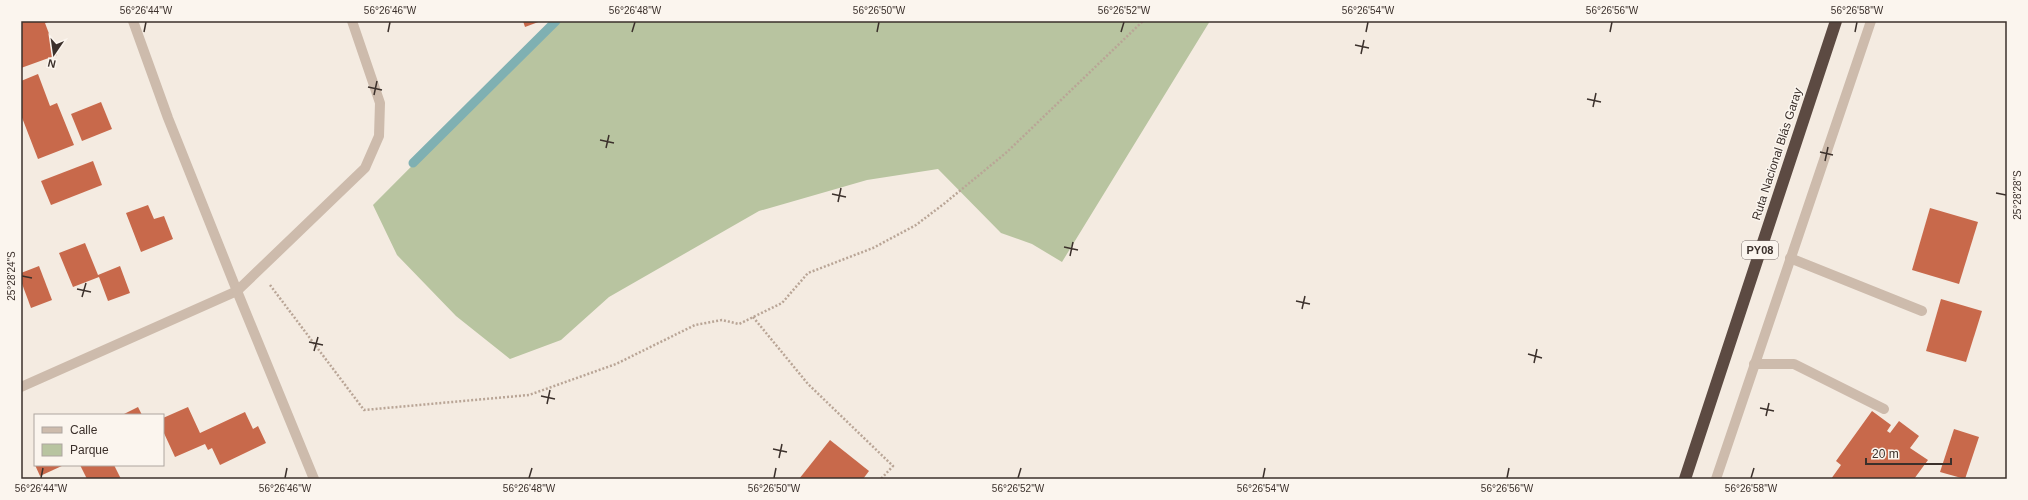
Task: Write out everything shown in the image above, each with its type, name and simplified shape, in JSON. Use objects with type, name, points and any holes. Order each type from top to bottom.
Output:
[{"type":"highway","name":"Ruta Nacional Blás Garay","points":[[1685,479],[1836,21]]},
{"type":"street","points":[[133,21],[168,118],[314,479]]},
{"type":"street","points":[[21,387],[237,291],[365,168],[379,136],[380,103],[352,21]]},
{"type":"street","points":[[1716,479],[1871,21]]},
{"type":"street","points":[[1790,258],[1922,311]]},
{"type":"street","points":[[1754,364],[1794,364],[1884,409]]},
{"type":"path","points":[[259,270],[364,410],[529,395],[616,364],[695,325],[722,320],[739,324],[782,303],[808,273],[873,248],[916,225],[1007,152],[1143,21]]},
{"type":"path","points":[[753,317],[808,384],[893,466],[881,479]]},
{"type":"green space","points":[[556,21],[1210,21],[1062,262],[1032,244],[1001,233],[938,169],[867,180],[759,211],[609,297],[561,340],[510,359],[456,316],[397,255],[373,205]]},
{"type":"building","points":[[21,21],[51,21],[45,23],[57,55],[21,68]]},
{"type":"building","points":[[523,21],[541,21],[525,27]]},
{"type":"building","points":[[38,74],[50,106],[57,103],[74,145],[38,159],[21,115],[21,81]]},
{"type":"building","points":[[101,102],[112,129],[82,141],[71,114]]},
{"type":"building","points":[[93,161],[102,185],[51,205],[41,181]]},
{"type":"building","points":[[148,205],[154,219],[164,216],[173,239],[141,252],[126,213]]},
{"type":"building","points":[[1930,208],[1978,222],[1959,284],[1912,270]]},
{"type":"building","points":[[85,243],[98,275],[120,266],[130,293],[108,301],[99,277],[73,287],[59,253]]},
{"type":"building","points":[[39,266],[52,300],[31,308],[21,281],[21,273]]},
{"type":"building","points":[[1941,299],[1982,311],[1966,362],[1926,351]]},
{"type":"building","points":[[138,407],[142,414],[124,414]]},
{"type":"building","points":[[188,407],[200,433],[245,412],[253,429],[258,426],[266,443],[220,465],[212,448],[208,450],[205,444],[175,457],[164,433],[164,418]]},
{"type":"building","points":[[1872,411],[1891,425],[1887,431],[1890,433],[1899,421],[1919,436],[1910,448],[1928,460],[1914,479],[1831,479],[1841,465],[1836,461]]},
{"type":"building","points":[[1954,429],[1979,437],[1965,479],[1940,472]]},
{"type":"building","points":[[830,440],[869,471],[863,479],[799,479]]},
{"type":"building","points":[[35,466],[62,466],[40,476]]},
{"type":"building","points":[[80,466],[114,466],[121,479],[87,479]]},
{"type":"waterway","points":[[413,163],[556,21]]}]
